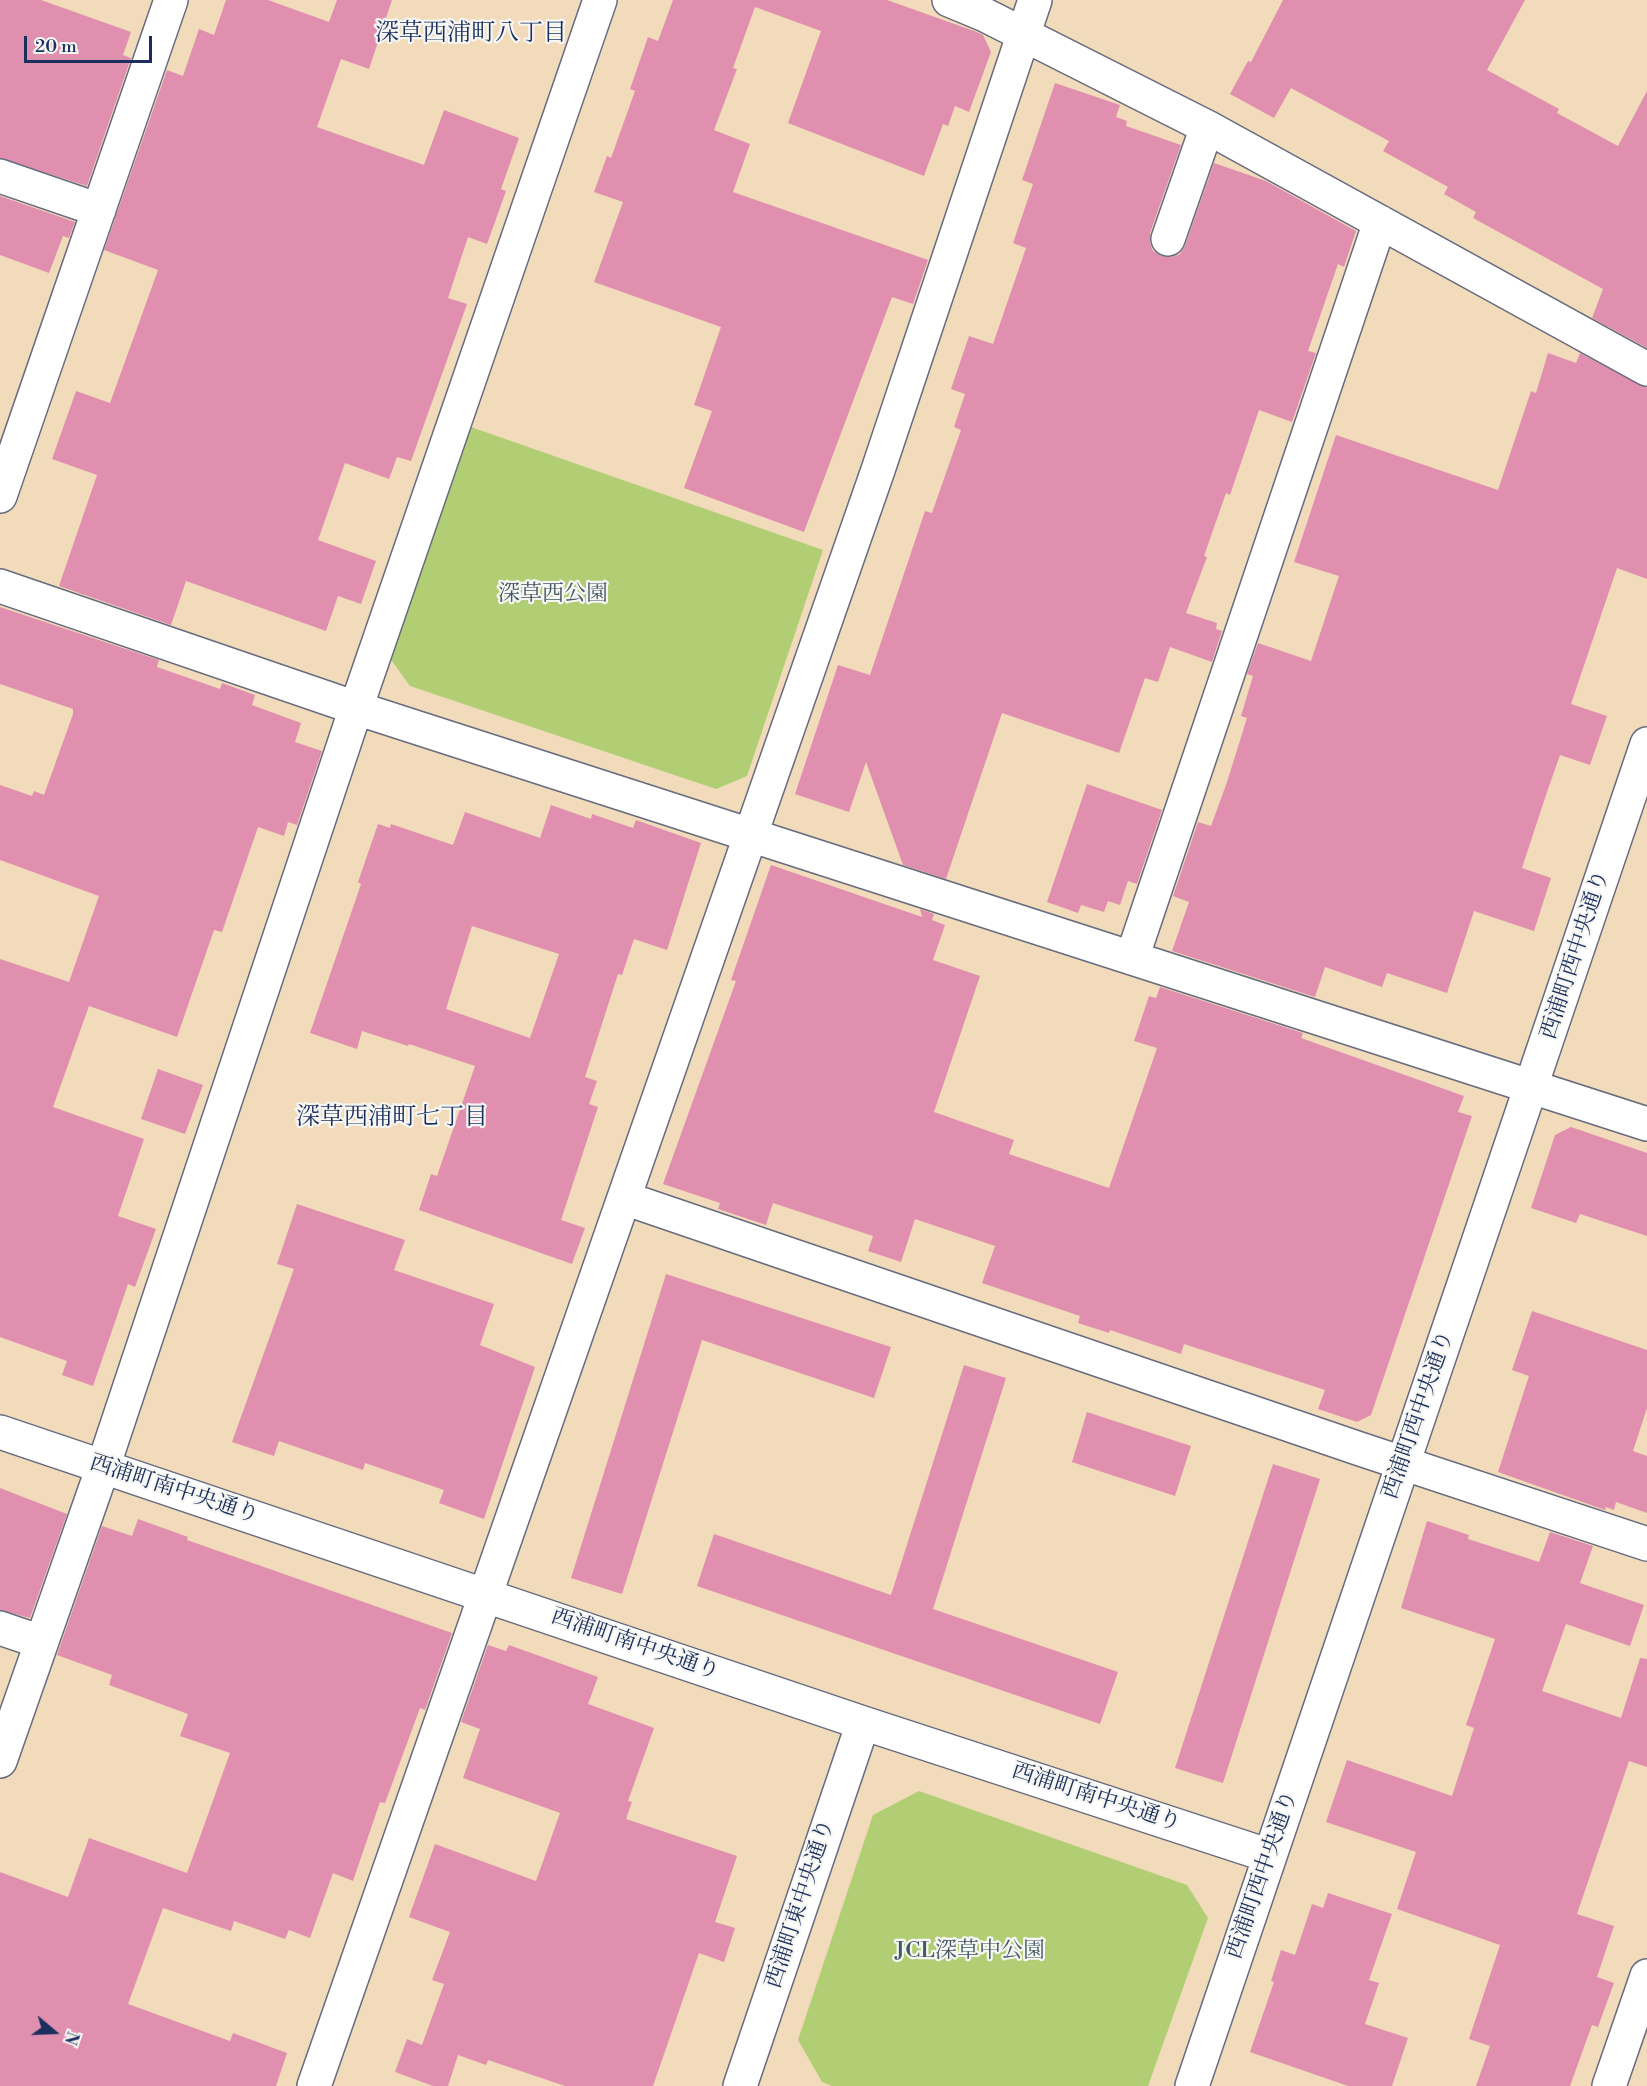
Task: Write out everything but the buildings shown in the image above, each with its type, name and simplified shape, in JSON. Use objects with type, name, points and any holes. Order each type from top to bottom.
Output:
[{"type":"street","points":[[0,496],[171,0]]},
{"type":"street","points":[[0,1761],[103,1467],[356,708],[600,0]]},
{"type":"street","points":[[949,0],[1023,34],[1207,127],[1647,369]]},
{"type":"street","points":[[314,2086],[878,470],[1035,0]]},
{"type":"street","points":[[1168,239],[1207,127]]},
{"type":"street","points":[[0,176],[99,210]]},
{"type":"street","points":[[1132,958],[1380,222]]},
{"type":"street","points":[[0,586],[356,708],[1647,1124]]},
{"type":"street","name":"西浦町西中央通り","points":[[1192,2086],[1647,744]]},
{"type":"street","points":[[624,1198],[1647,1544]]},
{"type":"street","name":"西浦町南中央通り","points":[[0,1432],[863,1723],[1270,1856]]},
{"type":"street","points":[[0,1628],[41,1642]]},
{"type":"street","name":"西浦町東中央通り","points":[[740,2086],[863,1723]]},
{"type":"street","points":[[1609,2086],[1647,1976]]},
{"type":"green space","name":"深草西公園","points":[[471,427],[823,550],[747,776],[716,789],[410,686],[389,657]]},
{"type":"green space","name":"JCL深草中公園","points":[[919,1791],[1187,1885],[1208,1918],[1148,2086],[832,2086],[822,2082],[798,2040],[873,1815]]},
{"type":"district","name":"深草西浦町八丁目","points":[[471,34]]},
{"type":"district","name":"深草西浦町七丁目","points":[[392,1118]]}]
